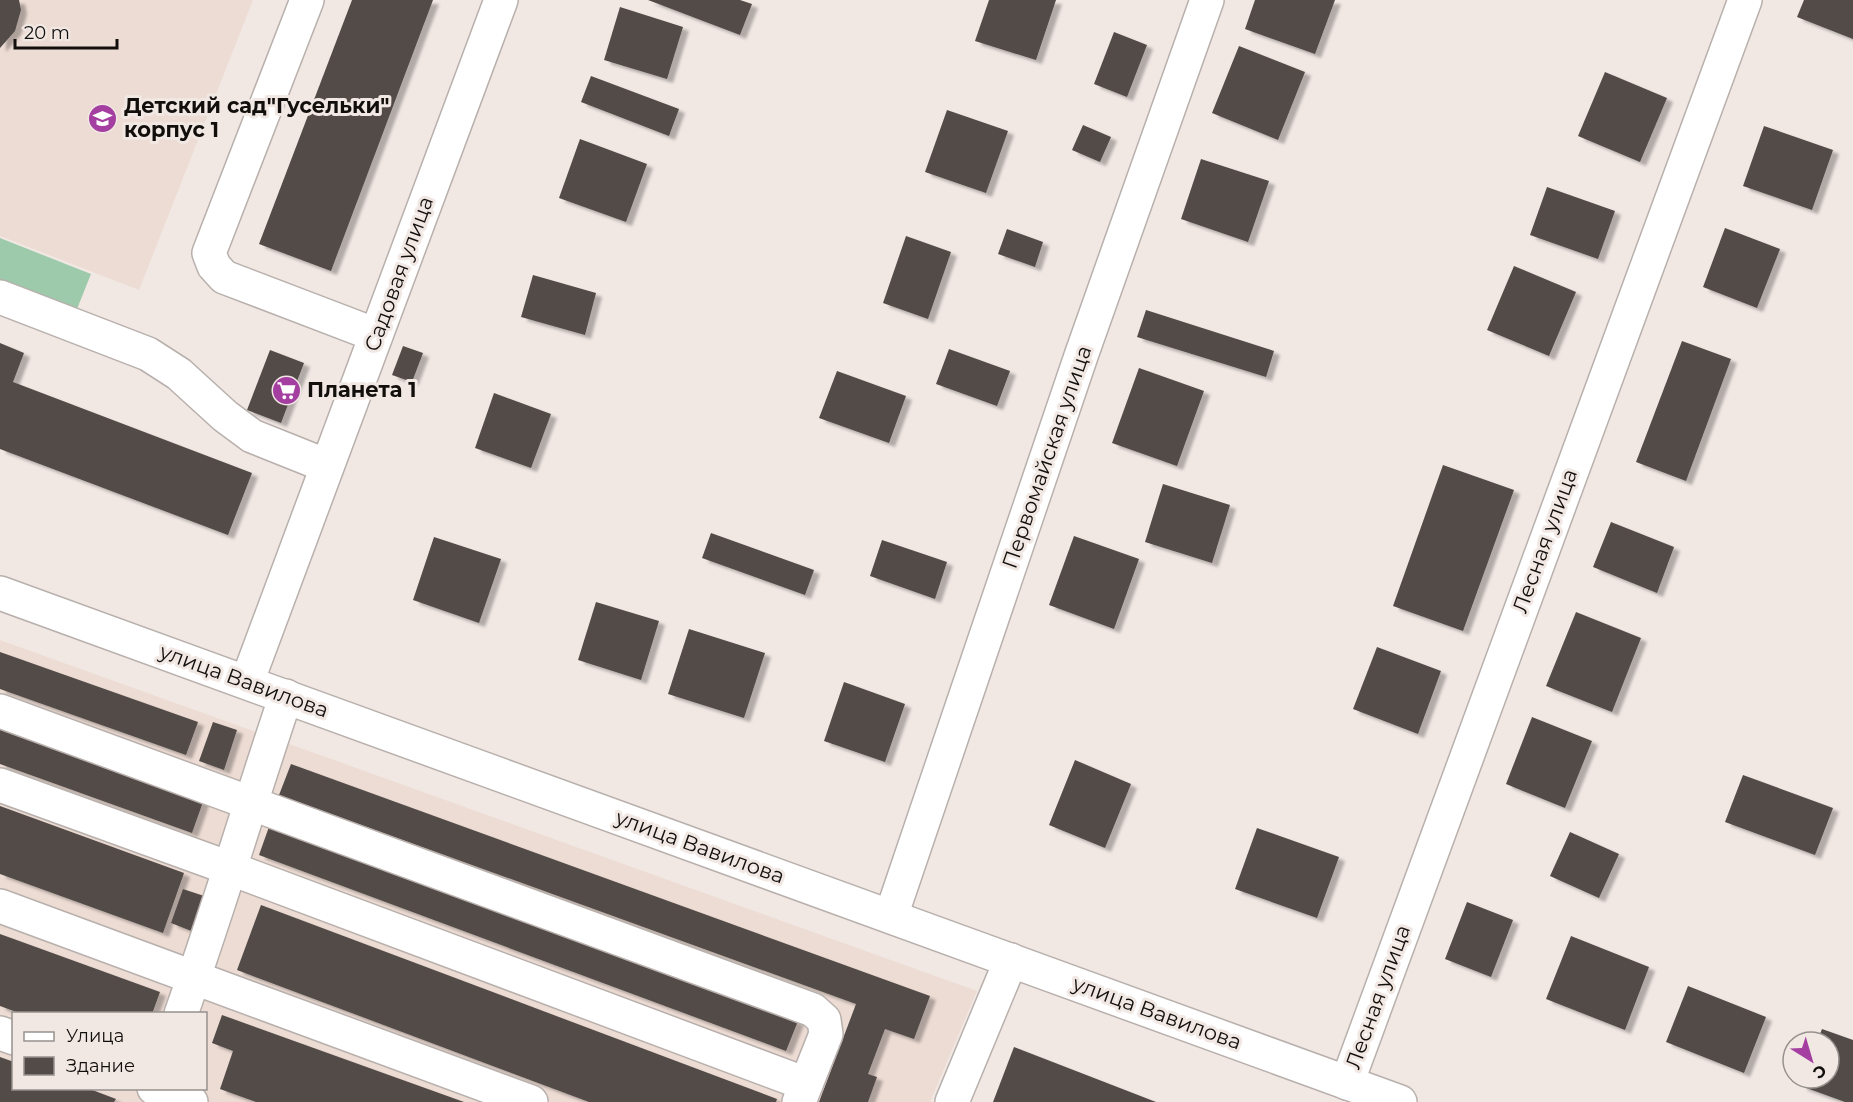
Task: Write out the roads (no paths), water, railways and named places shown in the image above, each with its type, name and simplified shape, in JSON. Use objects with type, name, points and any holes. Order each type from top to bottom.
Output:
[{"type":"street","points":[[307,0],[209,253],[214,266],[224,277],[376,335]]},
{"type":"street","name":"Садовая улица","points":[[247,682],[501,0]]},
{"type":"street","name":"Первомайская улица","points":[[891,916],[1078,367],[1207,0]]},
{"type":"street","name":"Лесная улица","points":[[1347,1083],[1745,0]]},
{"type":"street","points":[[0,297],[148,354],[179,374],[242,430],[264,442],[327,466]]},
{"type":"street","name":"улица Вавилова","points":[[0,593],[1400,1102]]},
{"type":"street","points":[[182,1012],[221,902],[250,801],[286,696]]},
{"type":"street","points":[[0,711],[250,801],[813,1010],[824,1020],[826,1034],[803,1093],[229,868],[0,785]]},
{"type":"street","points":[[0,906],[531,1102]]},
{"type":"street","points":[[952,1102],[1011,960]]},
{"type":"street","points":[[157,1090],[191,1102]]},
{"type":"place","name":"Детский сад\"Гусельки\" корпус 1","points":[[103,118]]},
{"type":"place","name":"Планета 1","points":[[286,390]]}]
